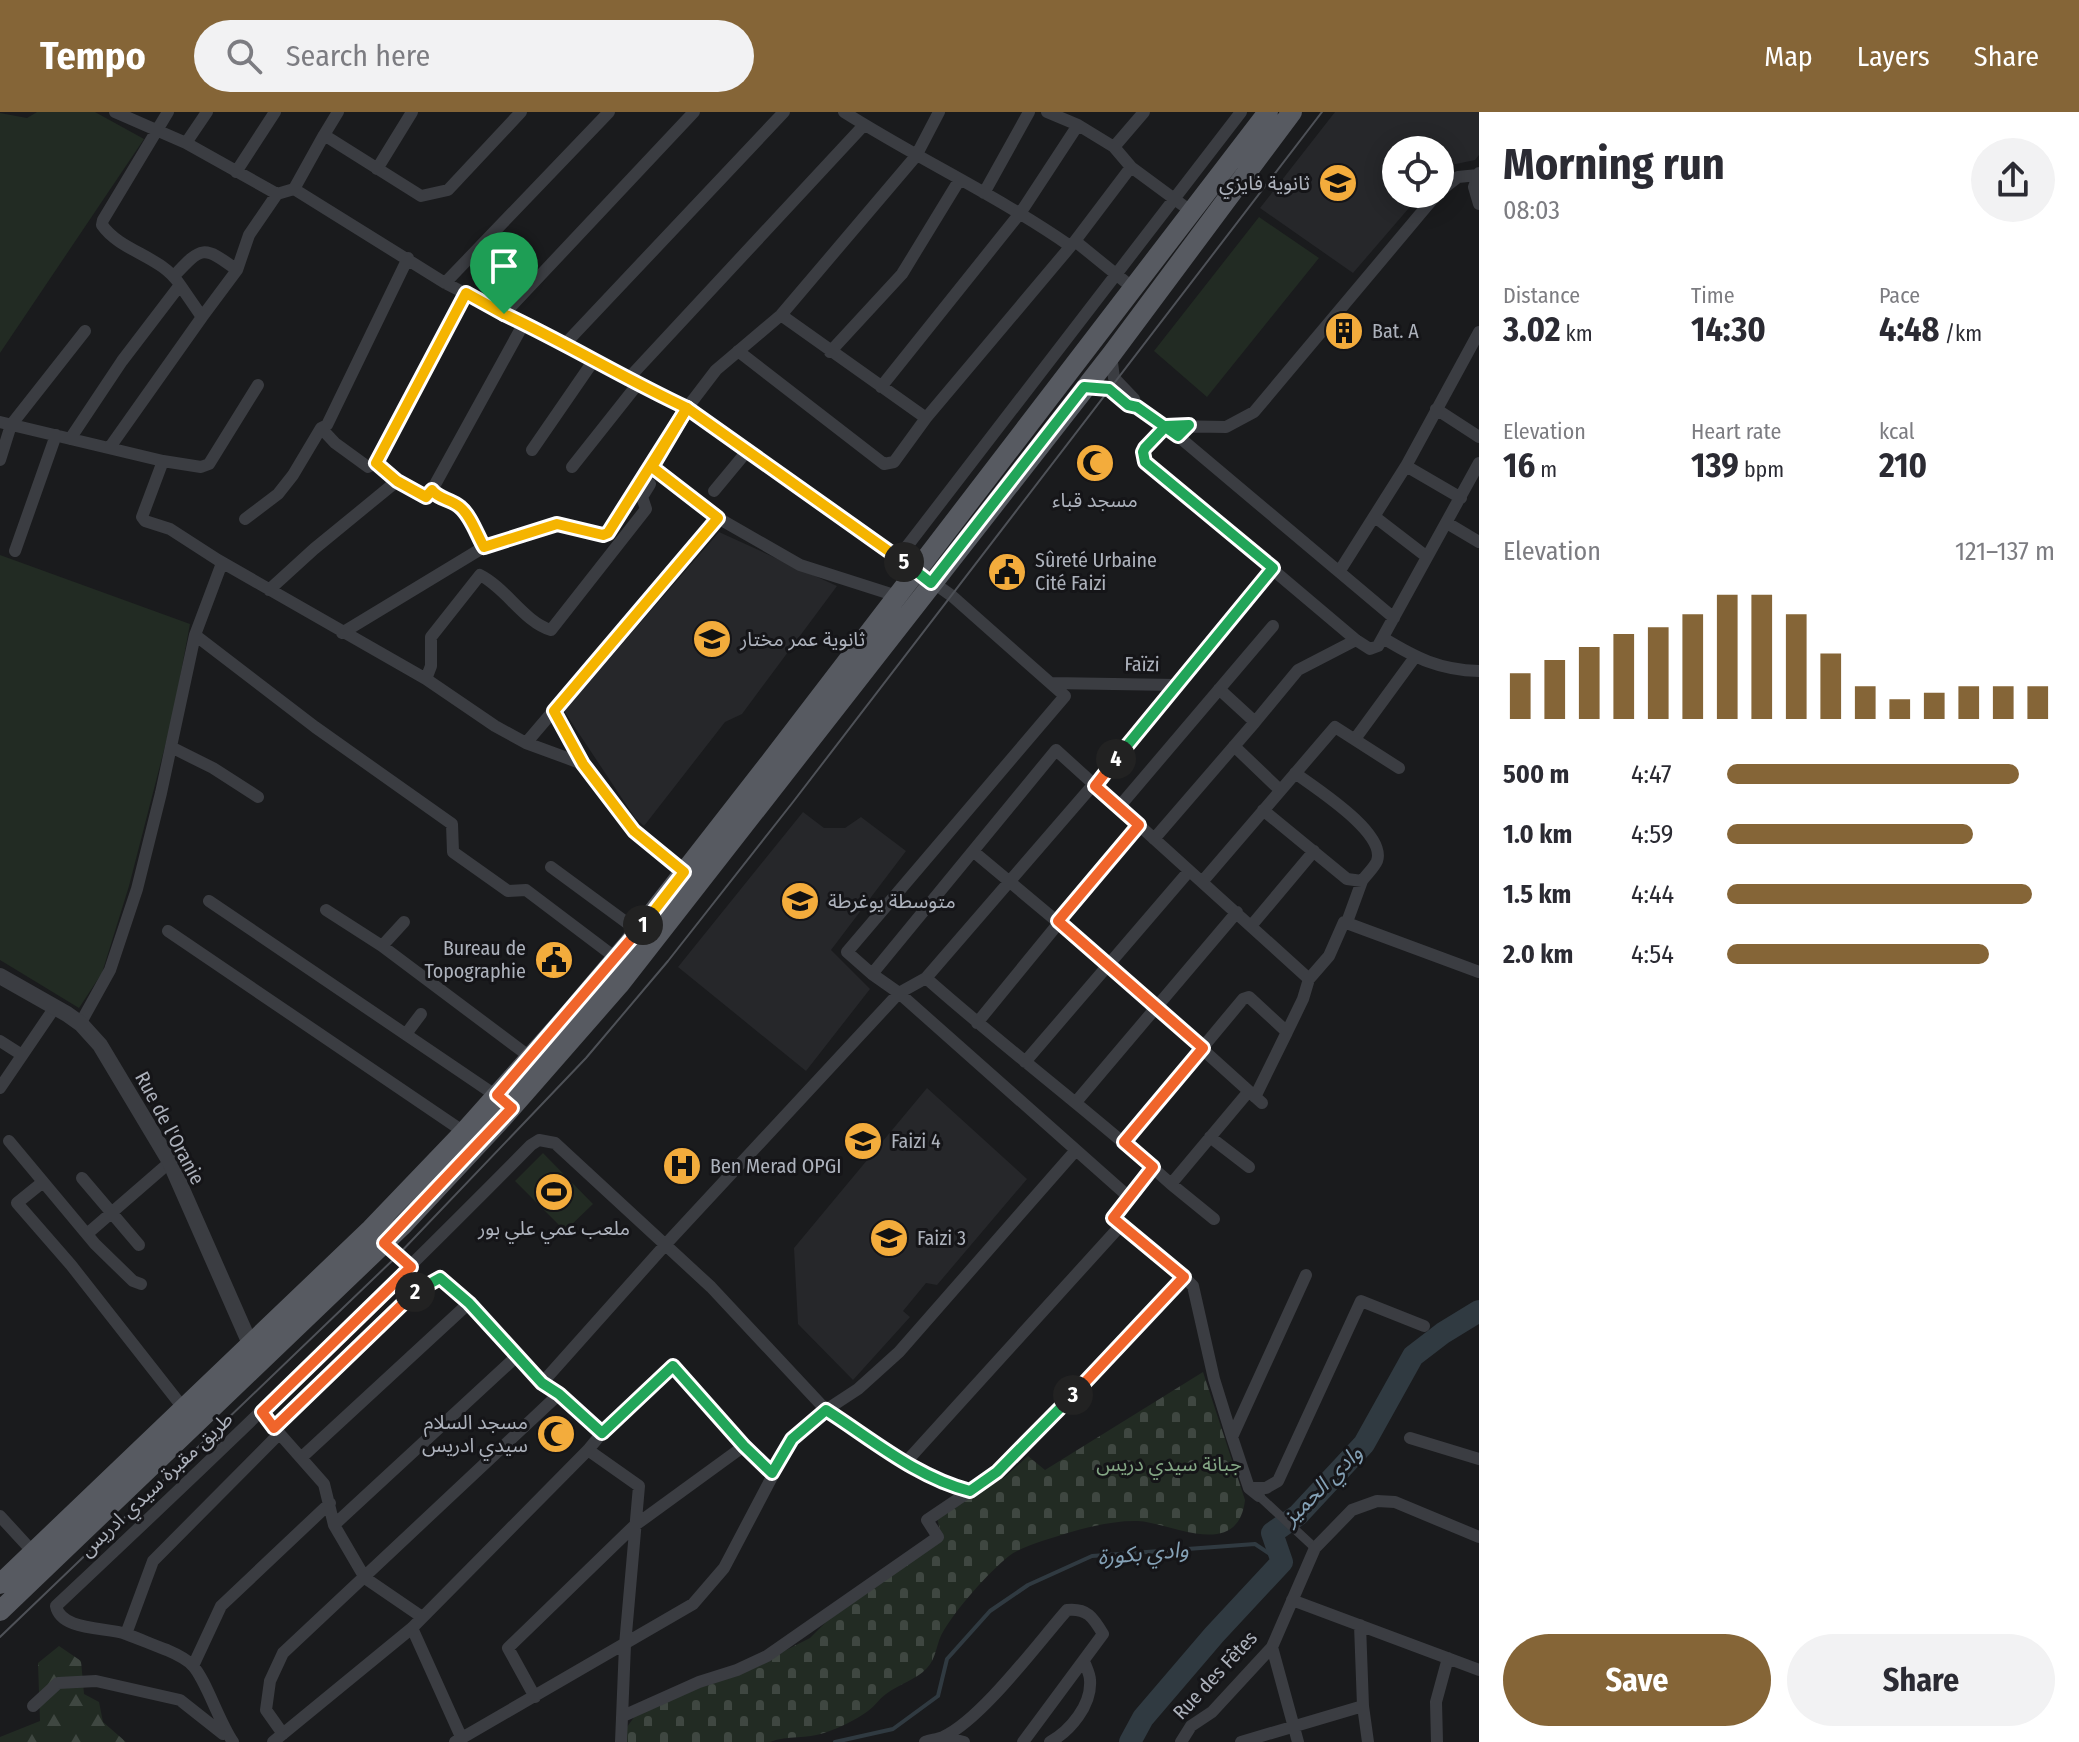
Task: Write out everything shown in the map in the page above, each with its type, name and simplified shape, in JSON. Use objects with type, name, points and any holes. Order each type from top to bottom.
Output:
[{"type":"main road","points":[[0,1584],[184,1409],[384,1243],[505,1101],[681,908],[1133,288],[1268,112]]},
{"type":"main road","points":[[0,1611],[254,1354],[464,1132],[505,1101],[530,1057],[638,931],[897,596],[924,577],[1111,355],[1292,112]]},
{"type":"street","points":[[115,112],[186,143],[277,194]]},
{"type":"street","points":[[168,112],[102,225],[111,235],[164,267],[202,317]]},
{"type":"street","points":[[186,143],[207,112]]},
{"type":"street","points":[[236,172],[275,112]]},
{"type":"street","points":[[110,447],[237,270],[249,235],[277,194],[294,189],[338,112]]},
{"type":"street","points":[[377,169],[412,112]]},
{"type":"street","points":[[324,135],[421,196],[448,190],[521,112]]},
{"type":"street","points":[[445,283],[609,112]]},
{"type":"street","points":[[504,314],[694,112]]},
{"type":"street","points":[[565,344],[784,112]]},
{"type":"street","points":[[845,112],[916,156],[1021,212],[1133,288]]},
{"type":"street","points":[[426,679],[431,666],[431,637],[480,575],[492,581],[533,619],[551,630],[646,509],[642,497],[687,408],[716,370],[781,315],[916,156],[939,112]]},
{"type":"street","points":[[984,193],[1029,112]]},
{"type":"street","points":[[1047,112],[1078,125],[1114,147],[1131,167],[1192,212]]},
{"type":"street","points":[[1114,147],[1144,112]]},
{"type":"street","points":[[898,558],[1241,112]]},
{"type":"street","points":[[572,467],[632,382],[864,125]]},
{"type":"street","points":[[881,387],[1021,212],[1078,125]]},
{"type":"street","points":[[738,351],[884,464],[894,462],[926,418],[1072,244],[1131,167]]},
{"type":"street","points":[[1454,180],[1478,174],[1474,187],[1479,204]]},
{"type":"street","points":[[830,352],[902,274],[960,179]]},
{"type":"street","points":[[294,189],[445,283],[687,408],[952,596],[1065,696],[847,952],[899,993],[1130,1198]]},
{"type":"street","points":[[1426,208],[1254,412],[1226,427],[1166,426],[1145,448],[1145,462],[1370,649],[1378,646],[1383,638],[1479,463]]},
{"type":"street","points":[[70,439],[195,253],[206,251],[237,270]]},
{"type":"street","points":[[245,519],[278,494],[321,428],[327,425],[408,258]]},
{"type":"street","points":[[321,428],[335,443],[368,467],[376,463],[466,293]]},
{"type":"street","points":[[781,315],[926,418]]},
{"type":"street","points":[[376,463],[397,481],[426,497],[524,323]]},
{"type":"street","points":[[0,460],[5,423],[85,331]]},
{"type":"street","points":[[1339,572],[1406,466],[1479,332]]},
{"type":"street","points":[[1111,355],[1115,387],[1128,405],[1137,407],[1166,426],[1394,618]]},
{"type":"street","points":[[532,450],[594,360]]},
{"type":"street","points":[[5,423],[163,461],[201,467],[209,464],[258,385]]},
{"type":"street","points":[[1084,387],[1115,387]]},
{"type":"street","points":[[1436,409],[1479,437]]},
{"type":"street","points":[[1178,436],[1189,425]]},
{"type":"street","points":[[15,551],[56,435]]},
{"type":"street","points":[[714,491],[748,450]]},
{"type":"street","points":[[163,461],[142,517],[145,521],[170,529],[222,563],[426,679],[495,726],[526,743],[583,764]]},
{"type":"street","points":[[1406,466],[1461,498]]},
{"type":"street","points":[[654,470],[718,518],[800,565],[897,596]]},
{"type":"street","points":[[342,633],[484,547],[557,524],[603,535],[608,533],[654,470]]},
{"type":"street","points":[[269,590],[397,481]]},
{"type":"street","points":[[432,490],[465,512],[484,547]]},
{"type":"street","points":[[1375,517],[1427,557]]},
{"type":"street","points":[[526,743],[718,518]]},
{"type":"street","points":[[1447,523],[1479,542]]},
{"type":"street","points":[[80,1024],[110,970],[132,902],[195,635],[222,563]]},
{"type":"street","name":"Faïzi","points":[[1051,683],[1176,685],[1273,568]]},
{"type":"street","points":[[1119,807],[1273,626]]},
{"type":"street","points":[[195,635],[315,727],[452,824],[453,852],[508,891],[526,890],[616,958]]},
{"type":"street","points":[[1383,638],[1415,657],[1452,670],[1479,671]]},
{"type":"street","points":[[1154,839],[1298,670],[1356,640]]},
{"type":"street","points":[[1355,739],[1415,657]]},
{"type":"street","points":[[542,1383],[899,993],[926,978],[1008,880],[1095,786],[1176,685]]},
{"type":"street","points":[[1219,689],[1255,722]]},
{"type":"street","points":[[554,711],[583,764],[634,831],[684,872]]},
{"type":"street","points":[[1202,882],[1335,727],[1399,768]]},
{"type":"street","points":[[1234,746],[1280,790]]},
{"type":"street","points":[[171,747],[213,768],[258,797]]},
{"type":"street","points":[[872,974],[1056,750],[1139,825]]},
{"type":"street","points":[[1171,1184],[1210,1137],[1255,1097],[1303,999],[1309,979],[1329,956],[1344,922],[1347,922],[1362,881],[1377,860],[1377,847],[1367,830],[1295,773]]},
{"type":"street","points":[[1095,786],[1309,979]]},
{"type":"street","points":[[1263,810],[1347,879],[1362,881]]},
{"type":"street","points":[[977,1023],[1139,825]]},
{"type":"street","points":[[1251,926],[1314,851]]},
{"type":"street","points":[[974,852],[1108,964],[1255,1097]]},
{"type":"street","points":[[551,867],[638,931]]},
{"type":"street","points":[[1025,1062],[1189,871]]},
{"type":"street","points":[[209,901],[505,1101]]},
{"type":"street","points":[[326,910],[382,946],[530,1057]]},
{"type":"street","points":[[1076,1102],[1237,912]]},
{"type":"street","points":[[382,946],[404,922]]},
{"type":"street","points":[[1347,922],[1390,941],[1479,972]]},
{"type":"street","points":[[168,931],[464,1132]]},
{"type":"street","name":"Rue de l'Oranie","points":[[0,976],[80,1024],[100,1045],[170,1162],[254,1354]]},
{"type":"street","points":[[926,978],[1214,1219]]},
{"type":"street","points":[[1124,1142],[1239,1003],[1249,997],[1287,1032]]},
{"type":"street","points":[[0,1088],[55,1007]]},
{"type":"street","points":[[406,1034],[421,1014]]},
{"type":"street","points":[[0,1041],[22,1055]]},
{"type":"street","points":[[1210,1137],[1249,1167]]},
{"type":"street","name":"طريق مقبرة سيدي ادريس","points":[[126,1634],[63,1619],[56,1606],[262,1412],[531,1145],[539,1140],[548,1140],[562,1149],[666,1244]]},
{"type":"street","points":[[9,1141],[87,1234],[133,1281],[141,1284]]},
{"type":"street","points":[[412,1628],[459,1740],[693,1604],[730,1557],[792,1439],[826,1410],[858,1389],[899,1352],[1076,1150]]},
{"type":"street","points":[[87,1234],[170,1162]]},
{"type":"street","points":[[1153,1167],[1113,1218],[1193,1286],[1214,1379],[1254,1492],[1315,1548],[1352,1510],[1377,1501],[1395,1502],[1479,1537]]},
{"type":"street","points":[[82,1178],[139,1245]]},
{"type":"street","points":[[43,1182],[17,1203],[71,1265],[184,1409]]},
{"type":"street","points":[[906,1462],[1122,1224]]},
{"type":"street","points":[[384,1243],[409,1269],[420,1288]]},
{"type":"street","points":[[666,1244],[711,1287],[826,1410],[893,1456],[942,1484],[970,1491]]},
{"type":"street","points":[[1232,1437],[1306,1275]]},
{"type":"street","points":[[623,1716],[767,1656],[938,1537],[927,1520],[997,1472],[1184,1277]]},
{"type":"street","points":[[232,1741],[193,1666],[170,1651],[126,1634],[153,1561],[276,1431],[420,1288],[440,1278],[469,1303],[542,1383],[559,1394],[602,1433]]},
{"type":"street","points":[[1254,1492],[1278,1481],[1361,1301],[1424,1326]]},
{"type":"street","points":[[302,1457],[469,1303]]},
{"type":"street","points":[[334,1525],[518,1355]]},
{"type":"street","points":[[559,1394],[283,1653],[270,1681],[266,1710],[278,1738],[412,1628],[602,1433],[673,1366],[772,1473]]},
{"type":"street","points":[[262,1412],[324,1484],[334,1525],[365,1578],[422,1617]]},
{"type":"street","points":[[1410,1438],[1479,1459]]},
{"type":"street","points":[[535,1697],[508,1648],[634,1526],[744,1446]]},
{"type":"street","points":[[588,1450],[639,1486],[625,1645],[621,1741]]},
{"type":"street","points":[[193,1666],[221,1606],[330,1503]]},
{"type":"street","points":[[0,1516],[33,1552]]},
{"type":"street","name":"Rue des Fêtes","points":[[1181,1742],[1191,1726],[1212,1712],[1272,1647],[1315,1548]]},
{"type":"street","points":[[1292,1600],[1479,1670]]},
{"type":"street","points":[[925,1742],[944,1737],[984,1705],[1067,1610],[1080,1609],[1092,1616],[1103,1634],[1023,1742]]},
{"type":"street","points":[[1360,1625],[1363,1706],[1368,1742]]},
{"type":"street","points":[[1272,1647],[1298,1742]]},
{"type":"street","points":[[1437,1742],[1436,1702],[1448,1658]]},
{"type":"street","points":[[1050,1742],[1061,1736],[1081,1714],[1090,1680],[1084,1661]]},
{"type":"street","points":[[33,1706],[58,1683],[96,1681],[180,1700],[232,1741]]},
{"type":"street","points":[[1241,1742],[1363,1706]]},
{"type":"street","points":[[944,1737],[964,1742]]},
{"type":"shaded area","name":"ثانوية فايزي","points":[[1335,112],[1479,112],[1479,155],[1475,160],[1454,164],[1454,136],[1382,136],[1382,208],[1409,208],[1353,273],[1260,208]]},
{"type":"shaded area","name":"ثانوية عمر مختار","points":[[719,532],[837,586],[742,714],[725,722],[644,826],[635,818],[564,711]]},
{"type":"shaded area","name":"متوسطة يوغرطة","points":[[803,812],[824,828],[845,828],[861,817],[906,851],[831,950],[870,989],[806,1071],[678,967]]},
{"type":"shaded area","name":"Faizi 3","points":[[927,1088],[1027,1179],[937,1285],[926,1283],[903,1311],[910,1317],[853,1380],[798,1324],[794,1248]]},
{"type":"green space","points":[[37,112],[95,112],[144,139],[0,353],[0,113],[27,118]]},
{"type":"green space","points":[[1259,217],[1319,258],[1207,397],[1154,351]]},
{"type":"green space","points":[[0,555],[190,624],[173,715],[129,886],[102,973],[79,1008],[0,960]]},
{"type":"green space","name":"ملعب عمي علي بور","points":[[543,1153],[593,1204],[565,1231],[515,1181]]},
{"type":"green space","name":"جبانة سيدي دريس","points":[[1203,1372],[1245,1500],[1240,1518],[1230,1529],[1217,1534],[1201,1534],[1138,1521],[1114,1522],[1016,1551],[957,1611],[941,1635],[927,1668],[886,1694],[863,1714],[830,1731],[770,1742],[627,1742],[627,1727],[640,1709],[743,1672],[810,1638],[835,1613],[942,1538],[937,1518],[1006,1476],[1028,1456],[1045,1470]]},
{"type":"green space","points":[[59,1646],[81,1661],[84,1694],[99,1702],[103,1722],[126,1742],[0,1742],[0,1737],[40,1721],[38,1663]]},
{"type":"waterway","name":"وادي الحميز","points":[[1130,1742],[1143,1718],[1282,1562],[1272,1533],[1298,1515],[1364,1444],[1413,1356],[1479,1311]]},
{"type":"waterway","name":"وادي بكورة","points":[[835,1742],[893,1729],[938,1696],[947,1659],[990,1611],[1028,1585],[1092,1556],[1255,1544],[1282,1562]]},
{"type":"tram line","points":[[0,1637],[396,1257],[586,1058],[668,961],[793,802],[1322,112]]},
{"type":"place","name":"ثانوية فايزي","points":[[1338,183]]},
{"type":"place","name":"Bat. A","points":[[1344,331]]},
{"type":"place","name":"مسجد قباء","points":[[1095,463]]},
{"type":"place","name":"Sûreté Urbaine Cité Faizi","points":[[1007,572]]},
{"type":"place","name":"ثانوية عمر مختار","points":[[712,639]]},
{"type":"place","name":"متوسطة يوغرطة","points":[[800,901]]},
{"type":"place","name":"Bureau de Topographie","points":[[554,960]]},
{"type":"place","name":"Faizi 4","points":[[863,1141]]},
{"type":"place","name":"Ben Merad OPGI","points":[[682,1166]]},
{"type":"place","name":"ملعب عمي علي بور","points":[[554,1192]]},
{"type":"place","name":"Faizi 3","points":[[889,1238]]},
{"type":"place","name":"مسجد السلام سيدي ادريس","points":[[556,1434]]},
{"type":"route","points":[[504,314],[466,293],[376,463],[397,481],[426,497],[432,490],[434,494],[458,505],[484,547],[557,524],[603,535],[608,533],[687,408],[931,583],[1084,387],[1109,389],[1128,405],[1137,407],[1166,426],[1178,436],[1189,425],[1166,426],[1145,448],[1145,462],[1273,568],[1095,786],[1139,825],[1058,921],[1203,1048],[1124,1142],[1153,1167],[1113,1218],[1184,1277],[997,1472],[970,1491],[942,1484],[893,1456],[826,1410],[792,1439],[772,1473],[673,1366],[602,1433],[559,1394],[542,1383],[469,1303],[440,1278],[420,1288],[274,1428],[262,1412],[411,1267],[384,1243],[512,1108],[497,1095],[629,943],[684,872],[634,831],[583,764],[554,711],[718,518],[652,467],[687,408],[504,314]]}]
